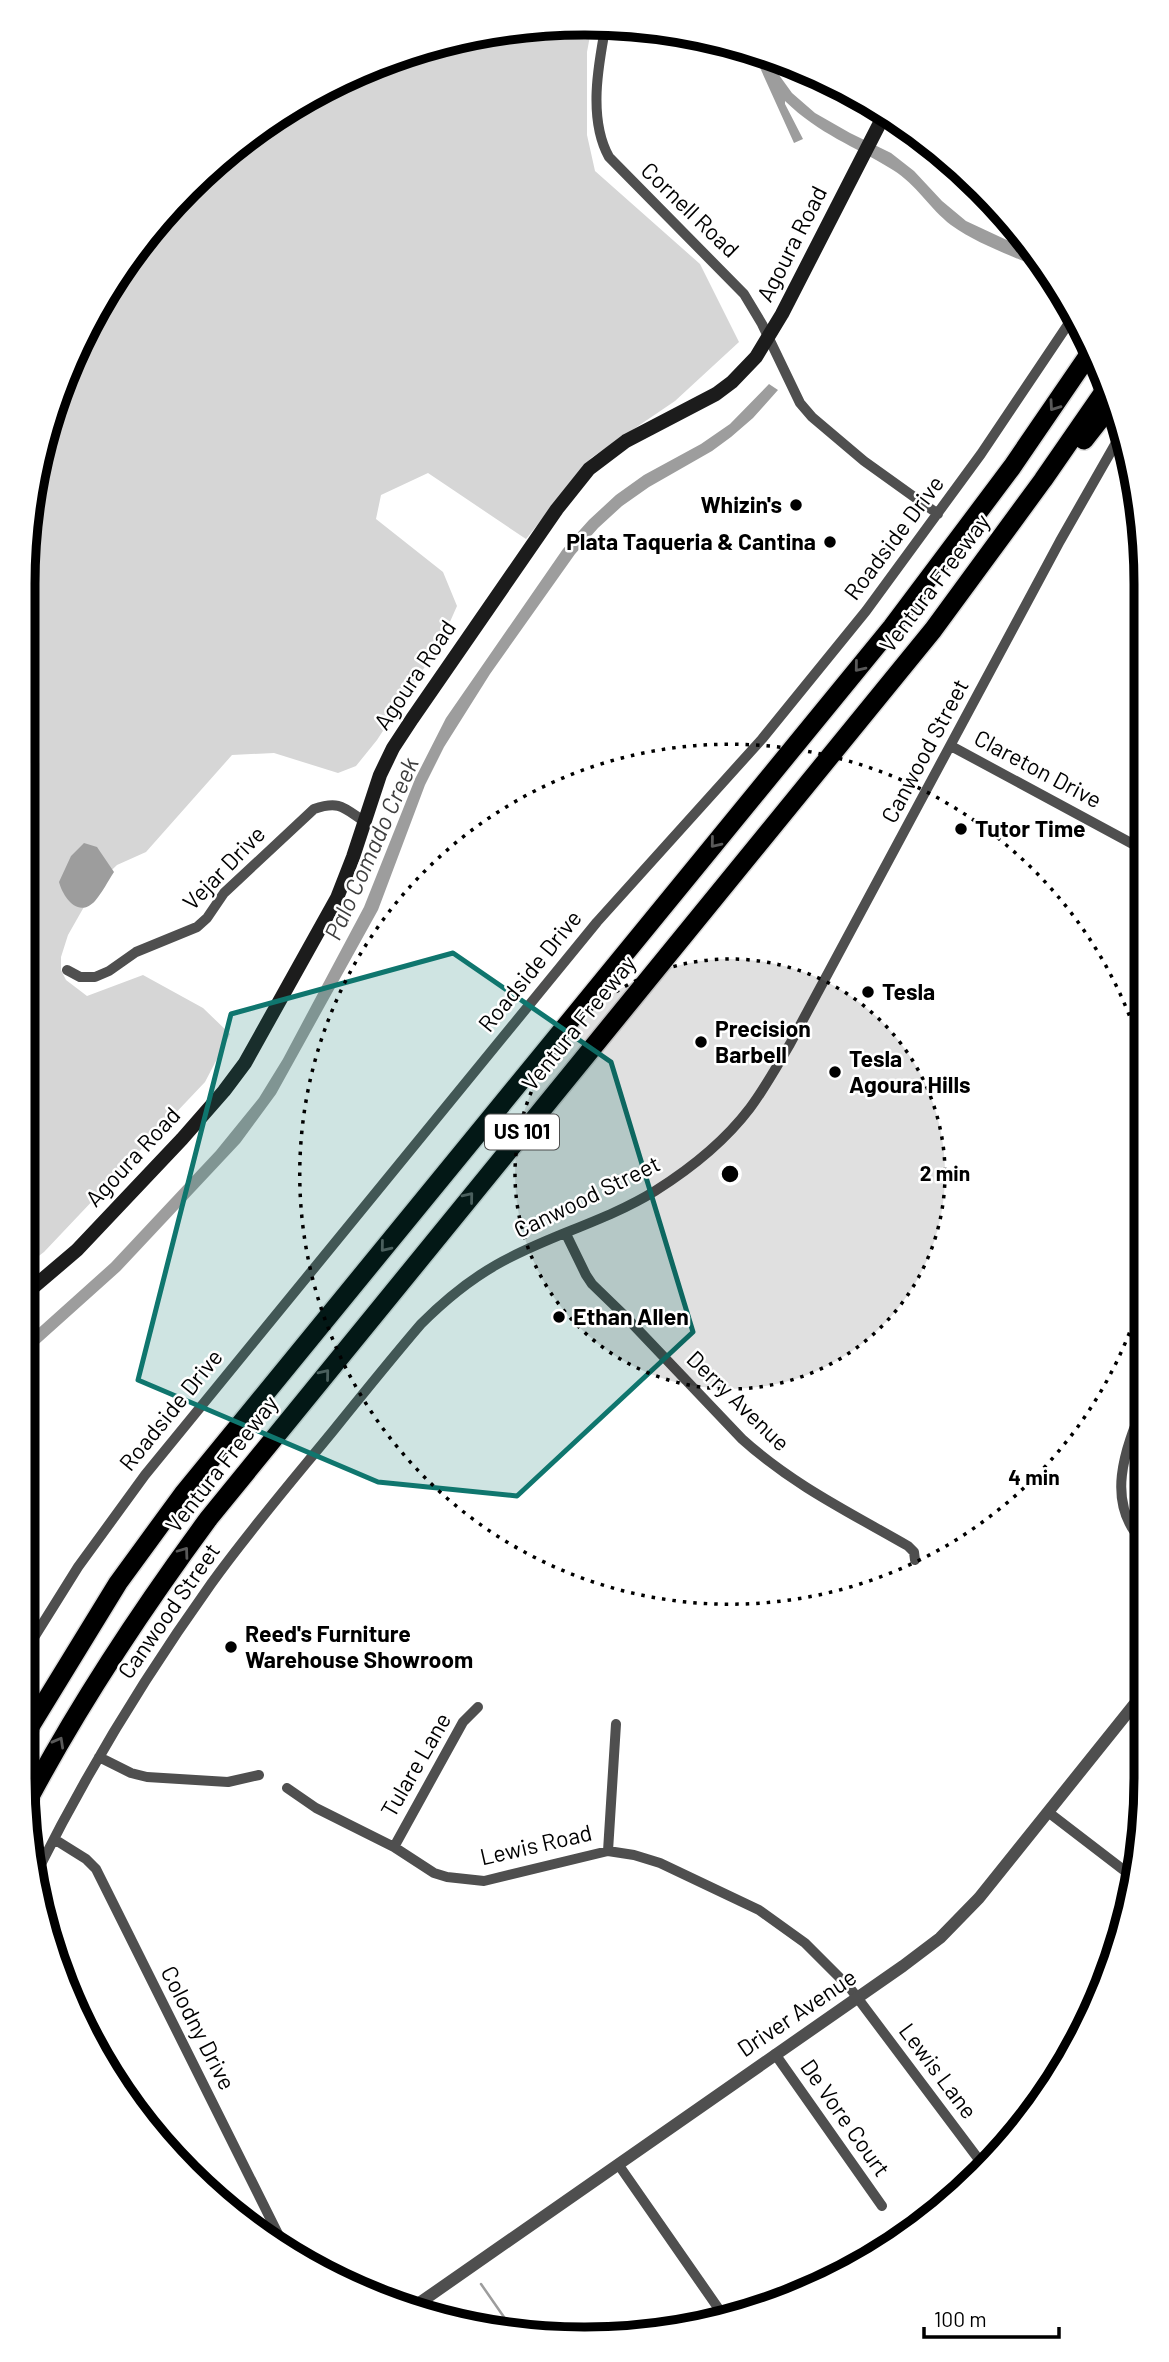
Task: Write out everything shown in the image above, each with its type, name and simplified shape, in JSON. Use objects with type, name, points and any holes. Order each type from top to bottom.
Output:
[{"type":"highway","name":"Ventura Freeway","points":[[35,1718],[118,1583],[183,1494],[892,627],[1012,467],[1085,360]]},
{"type":"highway","name":"Ventura Freeway","points":[[35,1786],[63,1734],[109,1661],[152,1595],[209,1518],[933,630],[1044,480],[1101,397]]},
{"type":"highway","points":[[1044,480],[1092,432],[1106,412]]},
{"type":"highway","points":[[35,1693],[83,1614],[118,1583]]},
{"type":"main road","name":"Agoura Road","points":[[35,1286],[77,1250],[191,1129],[245,1063],[337,898],[380,775],[393,748],[571,489],[589,469],[626,441],[695,406],[732,382],[756,357],[880,122]]},
{"type":"street","name":"Cornell Road","points":[[604,36],[598,73],[598,120],[603,146],[617,168],[734,282],[754,307],[800,403],[812,417],[864,461],[938,514]]},
{"type":"street","name":"Roadside Drive","points":[[35,1636],[78,1567],[145,1475],[597,922],[762,739],[866,611],[1006,418],[1068,325]]},
{"type":"street","name":"Canwood Street","points":[[42,1862],[99,1757],[160,1658],[212,1582],[421,1324],[450,1297],[497,1264],[631,1204],[671,1180],[714,1146],[749,1109],[790,1044],[1060,541],[1115,444]]},
{"type":"street","name":"Clareton Drive","points":[[951,746],[1134,845]]},
{"type":"street","name":"Vejar Drive","points":[[68,970],[80,977],[95,977],[109,971],[136,952],[197,927],[207,918],[224,893],[314,809],[328,804],[340,805],[365,822]]},
{"type":"street","name":"Derry Avenue","points":[[566,1234],[592,1284],[742,1439],[805,1489],[908,1546],[914,1552],[915,1560]]},
{"type":"street","points":[[1134,1429],[1122,1469],[1121,1492],[1123,1509],[1134,1531]]},
{"type":"street","name":"Driver Avenue","points":[[421,2302],[927,1948],[957,1923],[1134,1705]]},
{"type":"street","name":"Tulare Lane","points":[[394,1847],[463,1722],[478,1707]]},
{"type":"street","points":[[608,1851],[616,1724]]},
{"type":"street","points":[[99,1757],[131,1773],[147,1777],[228,1782],[259,1775]]},
{"type":"street","name":"Lewis Road","points":[[287,1788],[328,1814],[394,1847],[434,1873],[475,1881],[500,1878],[608,1851],[634,1855],[667,1866],[759,1910],[805,1943],[857,1997]]},
{"type":"street","points":[[1048,1812],[1125,1871]]},
{"type":"street","name":"Colodny Drive","points":[[54,1839],[86,1859],[96,1869],[277,2233]]},
{"type":"street","name":"Lewis Lane","points":[[857,1997],[979,2160]]},
{"type":"street","name":"De Vore Court","points":[[775,2054],[882,2206]]},
{"type":"street","points":[[618,2164],[719,2310]]},
{"type":"highlighted area","points":[[453,953],[611,1062],[693,1332],[517,1496],[378,1482],[138,1380],[231,1014]]},
{"type":"shaded area","points":[[590,35],[587,52],[587,135],[595,171],[700,264],[739,342],[675,401],[591,458],[526,539],[428,473],[381,495],[376,519],[443,572],[457,606],[441,642],[377,740],[356,766],[338,773],[274,753],[232,755],[146,852],[117,865],[97,884],[68,935],[61,957],[61,970],[66,980],[87,996],[143,975],[203,1008],[230,1034],[205,1082],[35,1259],[36,549],[54,442],[77,374],[92,341],[128,279],[171,222],[222,171],[279,128],[341,92],[408,64],[477,46],[513,40]]},
{"type":"shaded area","points":[[758,63],[777,70],[792,93],[815,113],[891,153],[914,171],[942,201],[966,221],[1015,244],[1031,265],[986,245],[951,225],[901,176],[811,123],[785,101],[803,139],[794,143]]},
{"type":"shaded area","points":[[769,384],[778,390],[753,418],[731,437],[622,506],[575,554],[490,674],[444,747],[425,785],[378,910],[276,1094],[240,1143],[120,1271],[35,1347],[35,1331],[111,1263],[216,1151],[259,1098],[283,1059],[364,907],[415,779],[446,718],[563,549],[616,495],[644,475],[701,444],[730,424]]},
{"type":"shaded area","points":[[84,843],[97,847],[114,872],[95,901],[83,908],[72,904],[59,882],[71,856]]},
{"type":"waterway","points":[[481,2284],[507,2321]]},
{"type":"place","name":"Whizin's","points":[[796,505]]},
{"type":"place","name":"Plata Taqueria & Cantina","points":[[830,542]]},
{"type":"place","name":"Tutor Time","points":[[961,829]]},
{"type":"place","name":"Tesla","points":[[868,992]]},
{"type":"place","name":"Precision Barbell","points":[[701,1042]]},
{"type":"place","name":"Tesla Agoura Hills","points":[[835,1072]]},
{"type":"place","name":"Ethan Allen","points":[[559,1317]]},
{"type":"place","name":"Reed's Furniture Warehouse Showroom","points":[[231,1647]]},
{"type":"water label","name":"Palo Comado Creek","points":[[372,849]]}]
